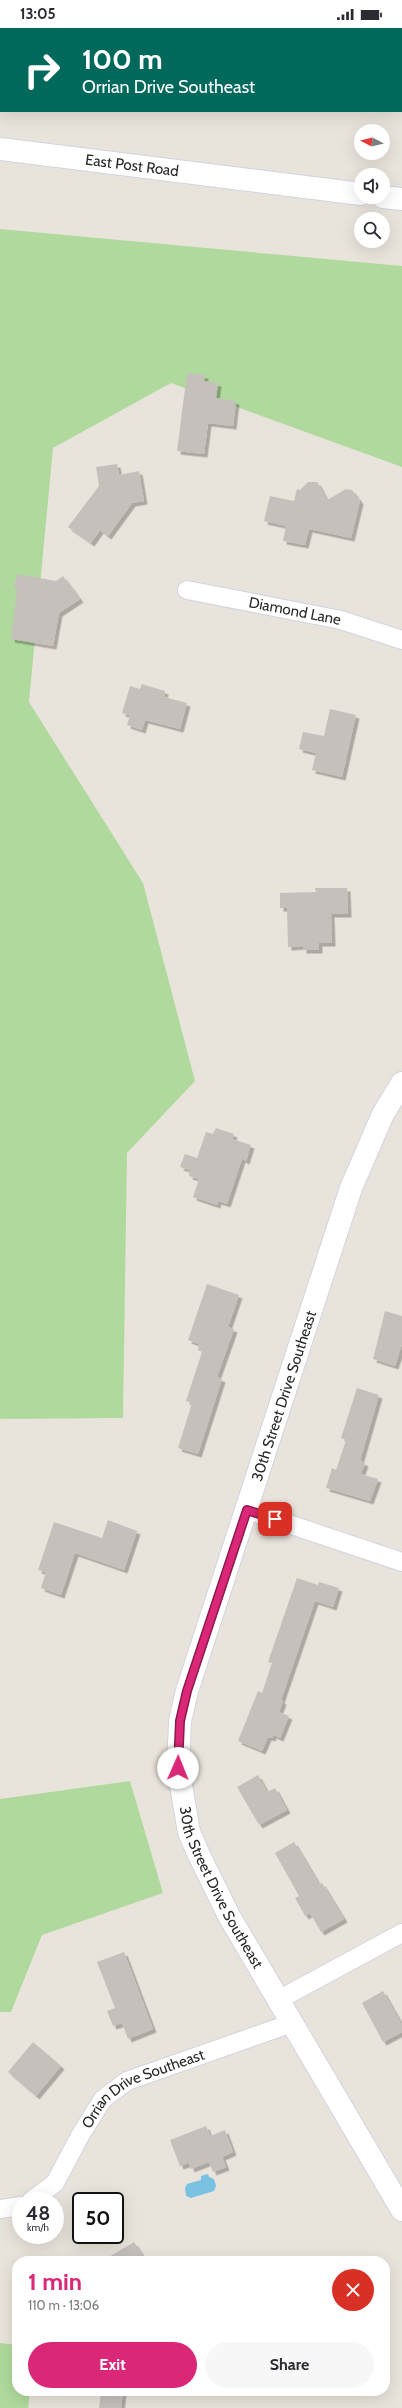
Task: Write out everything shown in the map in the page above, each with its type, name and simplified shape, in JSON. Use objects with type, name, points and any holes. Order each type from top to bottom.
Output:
[{"type":"main road","name":"East Post Road","points":[[0,149],[354,193]]},
{"type":"main road","points":[[390,198],[402,199]]},
{"type":"main road","name":"30th Street Drive Southeast","points":[[402,1083],[383,1114],[351,1188],[187,1691],[180,1721],[178,1768],[189,1832],[229,1916],[402,2210]]},
{"type":"street","name":"Diamond Lane","points":[[187,590],[341,620],[402,640]]},
{"type":"street","points":[[247,1510],[402,1562]]},
{"type":"street","points":[[278,2000],[402,1933]]},
{"type":"street","name":"Orrian Drive Southeast","points":[[43,2192],[54,2184],[81,2134],[103,2099],[127,2081],[292,2024]]},
{"type":"street","points":[[0,2209],[12,2207]]},
{"type":"green space","points":[[0,229],[402,266],[402,467],[171,383],[53,448],[29,702],[143,883],[195,1081],[127,1153],[123,1418],[0,1419]]},
{"type":"green space","points":[[130,1781],[163,1893],[42,1935],[11,2012],[0,2012],[0,1799]]},
{"type":"green space","points":[[0,2343],[12,2344],[12,2396],[29,2396],[28,2408],[0,2408]]},
{"type":"water","points":[[208,2174],[209,2177],[214,2179],[216,2186],[214,2191],[191,2198],[186,2196],[185,2188],[187,2184],[201,2180],[201,2176]]},
{"type":"building","points":[[187,373],[205,375],[204,381],[218,383],[216,398],[236,401],[233,426],[208,423],[204,454],[177,451]]},
{"type":"building","points":[[117,464],[119,475],[139,471],[144,501],[132,503],[108,536],[100,530],[91,543],[68,527],[99,486],[96,467]]},
{"type":"building","points":[[308,482],[317,482],[327,500],[346,489],[352,490],[360,501],[351,538],[309,529],[305,545],[283,541],[286,526],[264,521],[270,496],[294,501],[297,489],[300,490]]},
{"type":"building","points":[[17,574],[56,581],[63,576],[80,599],[59,613],[53,646],[11,639],[17,589],[14,588]]},
{"type":"building","points":[[142,684],[165,691],[164,697],[187,703],[180,729],[145,720],[142,730],[127,725],[130,715],[122,713],[130,686],[140,689]]},
{"type":"building","points":[[330,709],[356,715],[342,777],[312,770],[316,753],[299,749],[303,732],[324,736]]},
{"type":"building","points":[[315,888],[347,888],[348,914],[331,914],[332,943],[319,943],[319,950],[303,950],[303,946],[288,947],[287,908],[280,908],[280,893],[316,892]]},
{"type":"building","points":[[216,1128],[234,1134],[232,1139],[251,1145],[246,1161],[242,1159],[227,1204],[218,1201],[217,1205],[193,1197],[199,1179],[189,1176],[190,1170],[180,1167],[185,1154],[197,1158],[206,1132],[213,1134]]},
{"type":"building","points":[[207,1284],[239,1295],[228,1327],[234,1329],[217,1377],[222,1379],[198,1454],[178,1448],[192,1403],[186,1401],[202,1352],[198,1350],[199,1344],[188,1340]]},
{"type":"building","points":[[385,1311],[402,1316],[402,1344],[395,1366],[373,1359]]},
{"type":"building","points":[[357,1388],[379,1395],[360,1461],[365,1463],[361,1474],[378,1479],[370,1501],[326,1488],[332,1468],[336,1470],[346,1440],[341,1438]]},
{"type":"building","points":[[108,1520],[137,1531],[124,1570],[75,1553],[61,1595],[41,1588],[46,1572],[38,1570],[54,1522],[102,1538]]},
{"type":"building","points":[[297,1578],[318,1585],[319,1582],[339,1588],[333,1607],[315,1601],[281,1700],[283,1701],[279,1712],[289,1716],[280,1738],[273,1735],[272,1738],[268,1737],[262,1751],[238,1741],[258,1691],[262,1693],[272,1663],[268,1662]]},
{"type":"building","points":[[258,1775],[267,1792],[275,1788],[287,1810],[259,1825],[237,1787]]},
{"type":"building","points":[[294,1842],[319,1884],[322,1883],[344,1919],[321,1932],[310,1913],[305,1916],[295,1898],[299,1896],[275,1853]]},
{"type":"building","points":[[124,1952],[153,2029],[128,2039],[122,2023],[113,2026],[107,2011],[115,2008],[97,1962]]},
{"type":"building","points":[[383,1991],[402,2025],[402,2032],[383,2042],[362,2003]]},
{"type":"building","points":[[33,2042],[61,2066],[36,2096],[8,2072]]},
{"type":"building","points":[[206,2126],[210,2136],[225,2130],[233,2152],[222,2157],[226,2167],[213,2172],[209,2162],[191,2169],[189,2163],[180,2166],[170,2140]]},
{"type":"building","points":[[134,2242],[143,2256],[110,2256]]},
{"type":"building","points":[[100,2396],[122,2396],[121,2408],[99,2408]]},
{"type":"route","points":[[178,1768],[180,1721],[187,1691],[247,1510],[275,1519]]}]
